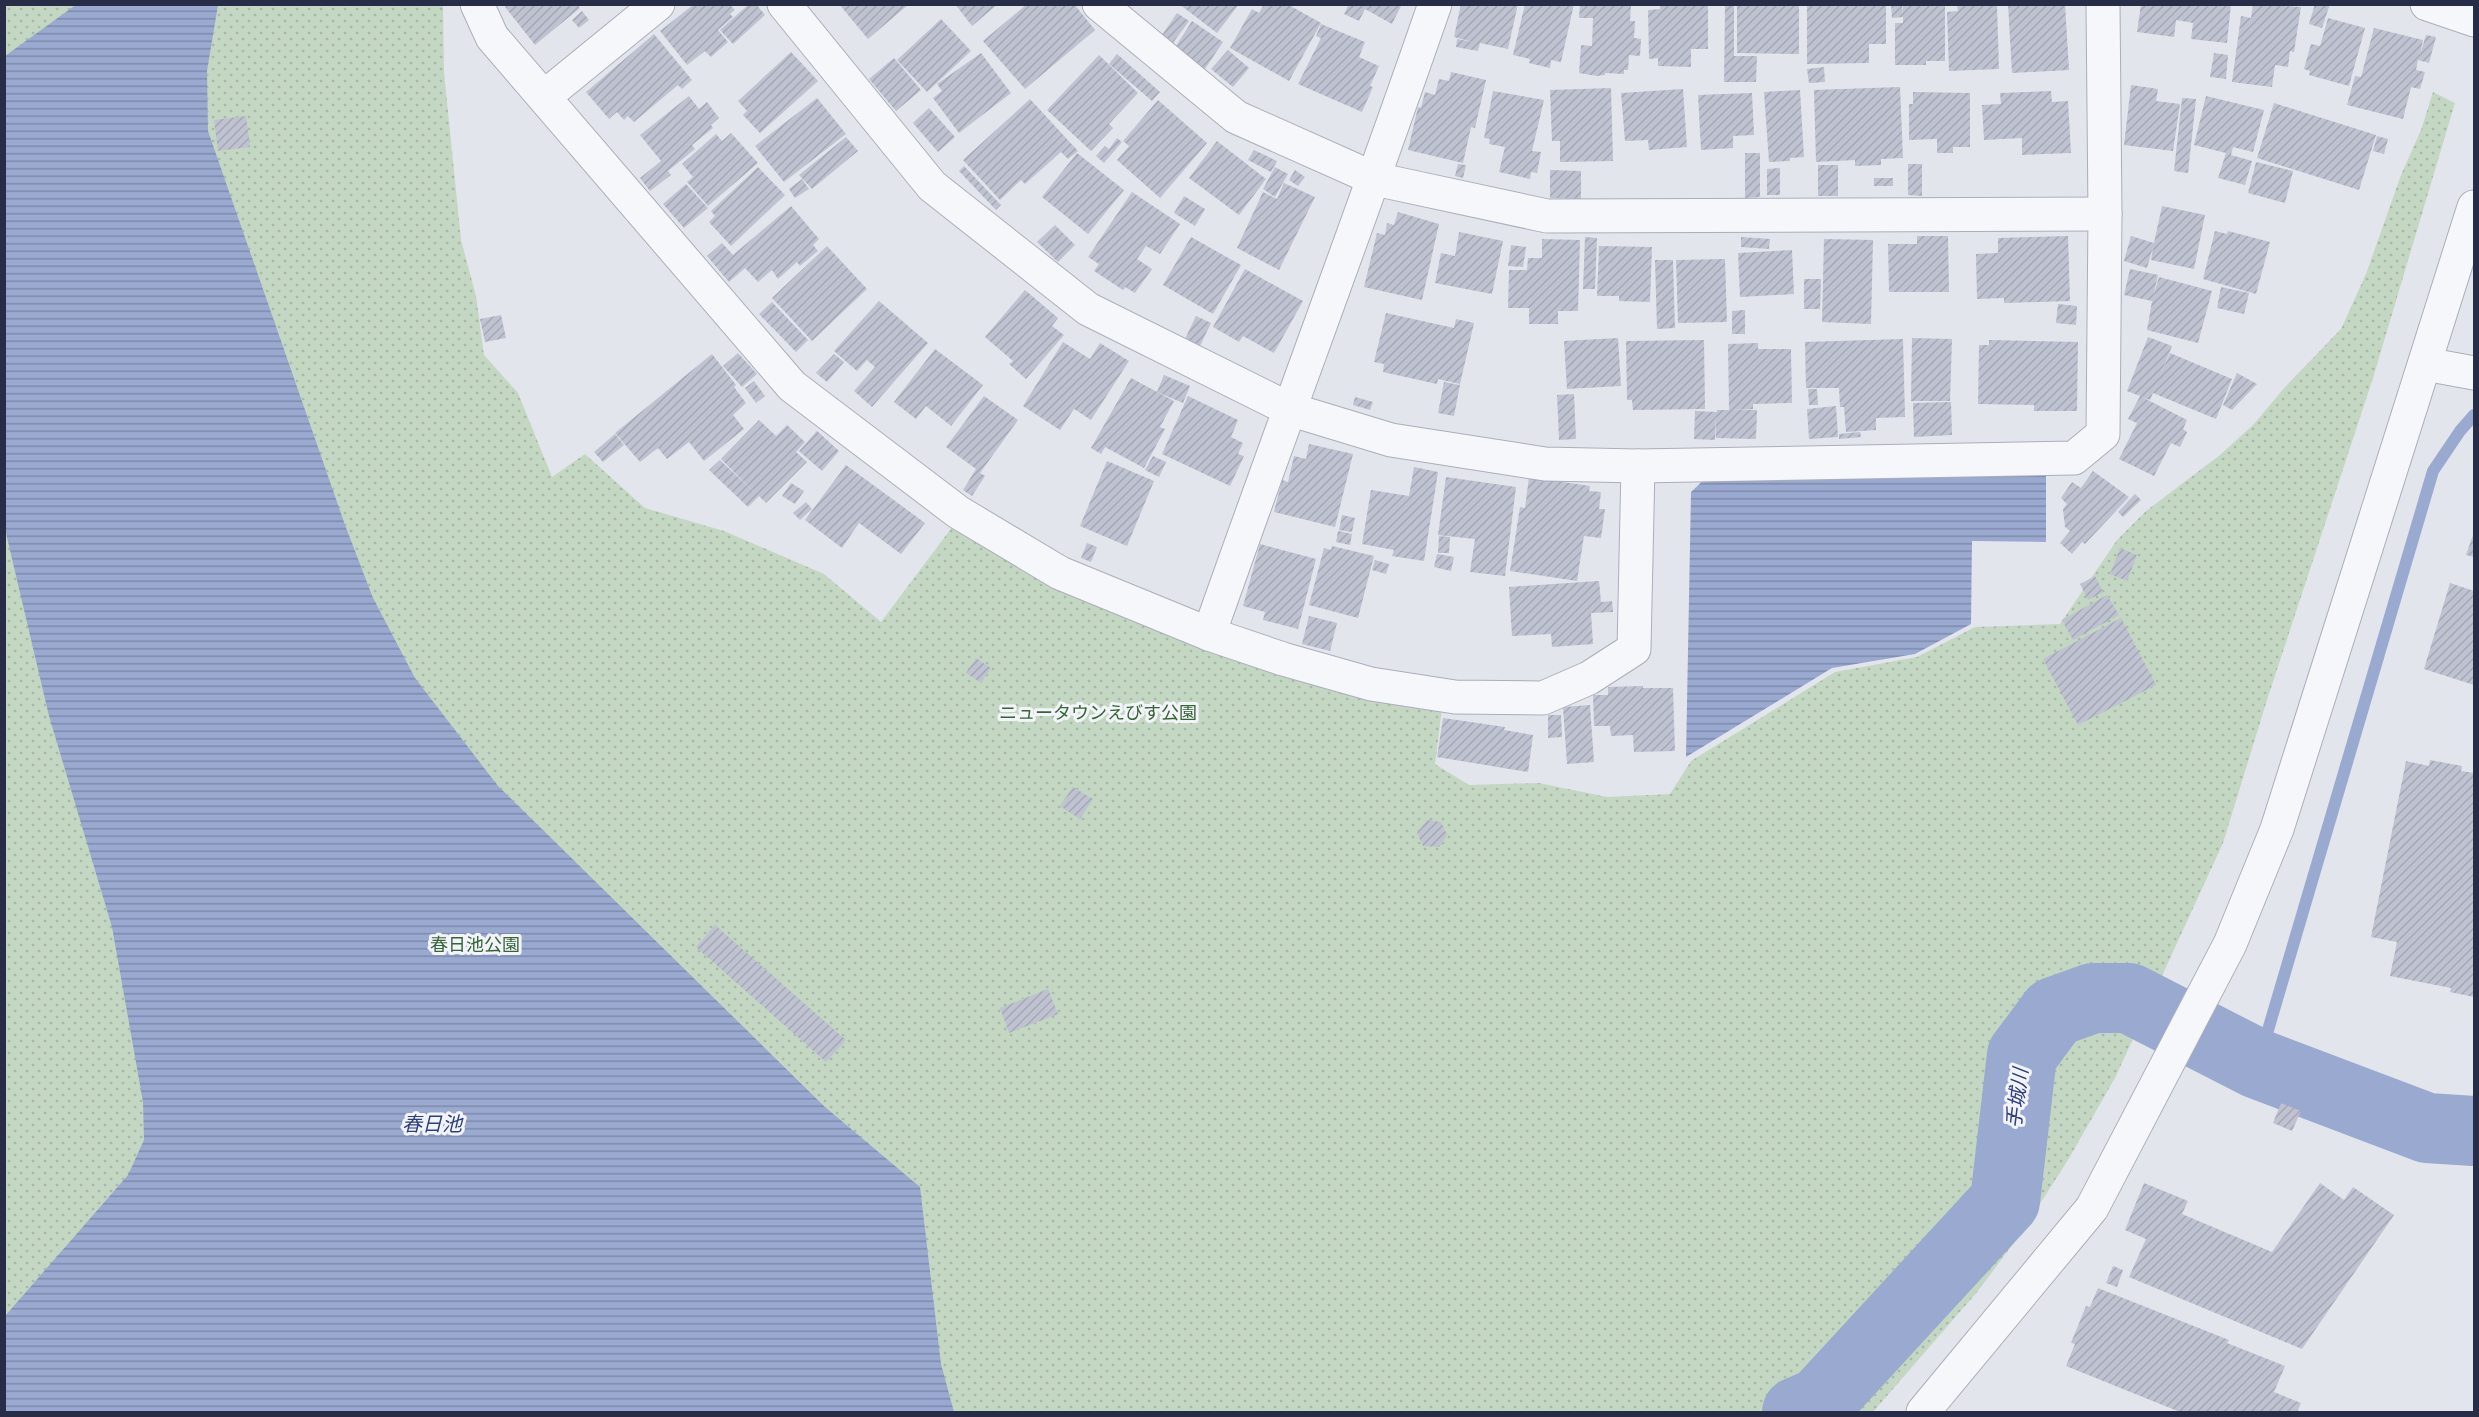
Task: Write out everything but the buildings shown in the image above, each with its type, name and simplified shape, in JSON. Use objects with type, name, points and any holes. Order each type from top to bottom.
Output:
[{"type":"street","points":[[477,4],[492,37],[792,386],[958,512],[1060,573],[1209,634],[1282,659],[1371,684],[1455,698],[1543,698],[1589,678],[1634,650],[1638,466]]},
{"type":"street","points":[[544,97],[658,4]]},
{"type":"street","points":[[784,4],[932,186],[1088,309],[1288,409],[1402,442],[1545,464],[1638,466],[2074,458],[2103,434],[2105,214],[2103,4]]},
{"type":"street","points":[[1099,4],[1236,117],[1374,179],[1547,216],[2105,214]]},
{"type":"street","points":[[1209,634],[1435,4]]},
{"type":"street","points":[[2427,4],[2475,20]]},
{"type":"street","points":[[1923,1413],[2092,1208],[2229,944],[2277,829],[2475,207]]},
{"type":"street","points":[[2425,364],[2474,372]]},
{"type":"green space","name":"春日池公園","points":[[5,5],[443,5],[444,72],[461,240],[476,296],[484,355],[518,393],[552,477],[585,454],[645,508],[724,531],[824,574],[881,622],[959,518],[1057,579],[1443,701],[1435,764],[1469,785],[1539,783],[1607,797],[1670,794],[1691,761],[1835,672],[1917,657],[1975,627],[2060,624],[2117,540],[2146,511],[2220,455],[2254,424],[2285,387],[2341,329],[2366,274],[2401,175],[2421,130],[2433,92],[2455,103],[2373,378],[2267,700],[2223,843],[2115,1078],[2068,1160],[2022,1232],[1978,1291],[1873,1412],[5,1412]]},
{"type":"water","name":"春日池","points":[[77,4],[218,5],[207,71],[208,131],[345,525],[373,598],[415,678],[498,786],[825,1107],[920,1187],[941,1364],[954,1412],[5,1412],[5,1316],[128,1175],[144,1140],[143,1102],[112,927],[49,716],[5,529],[5,56]]},
{"type":"water","points":[[2046,465],[2046,542],[1972,541],[1971,624],[1915,654],[1832,668],[1686,757],[1691,492],[1712,472]]},
{"type":"waterway","points":[[2258,1064],[2433,471],[2460,431],[2474,415]]},
{"type":"waterway","name":"手城川","points":[[1797,1412],[1820,1402],[2005,1201],[2022,1055],[2054,1012],[2093,998],[2129,998],[2258,1064],[2427,1128],[2474,1131]]},
{"type":"park label","name":"ニュータウンえびす公園","points":[[1098,712]]}]
